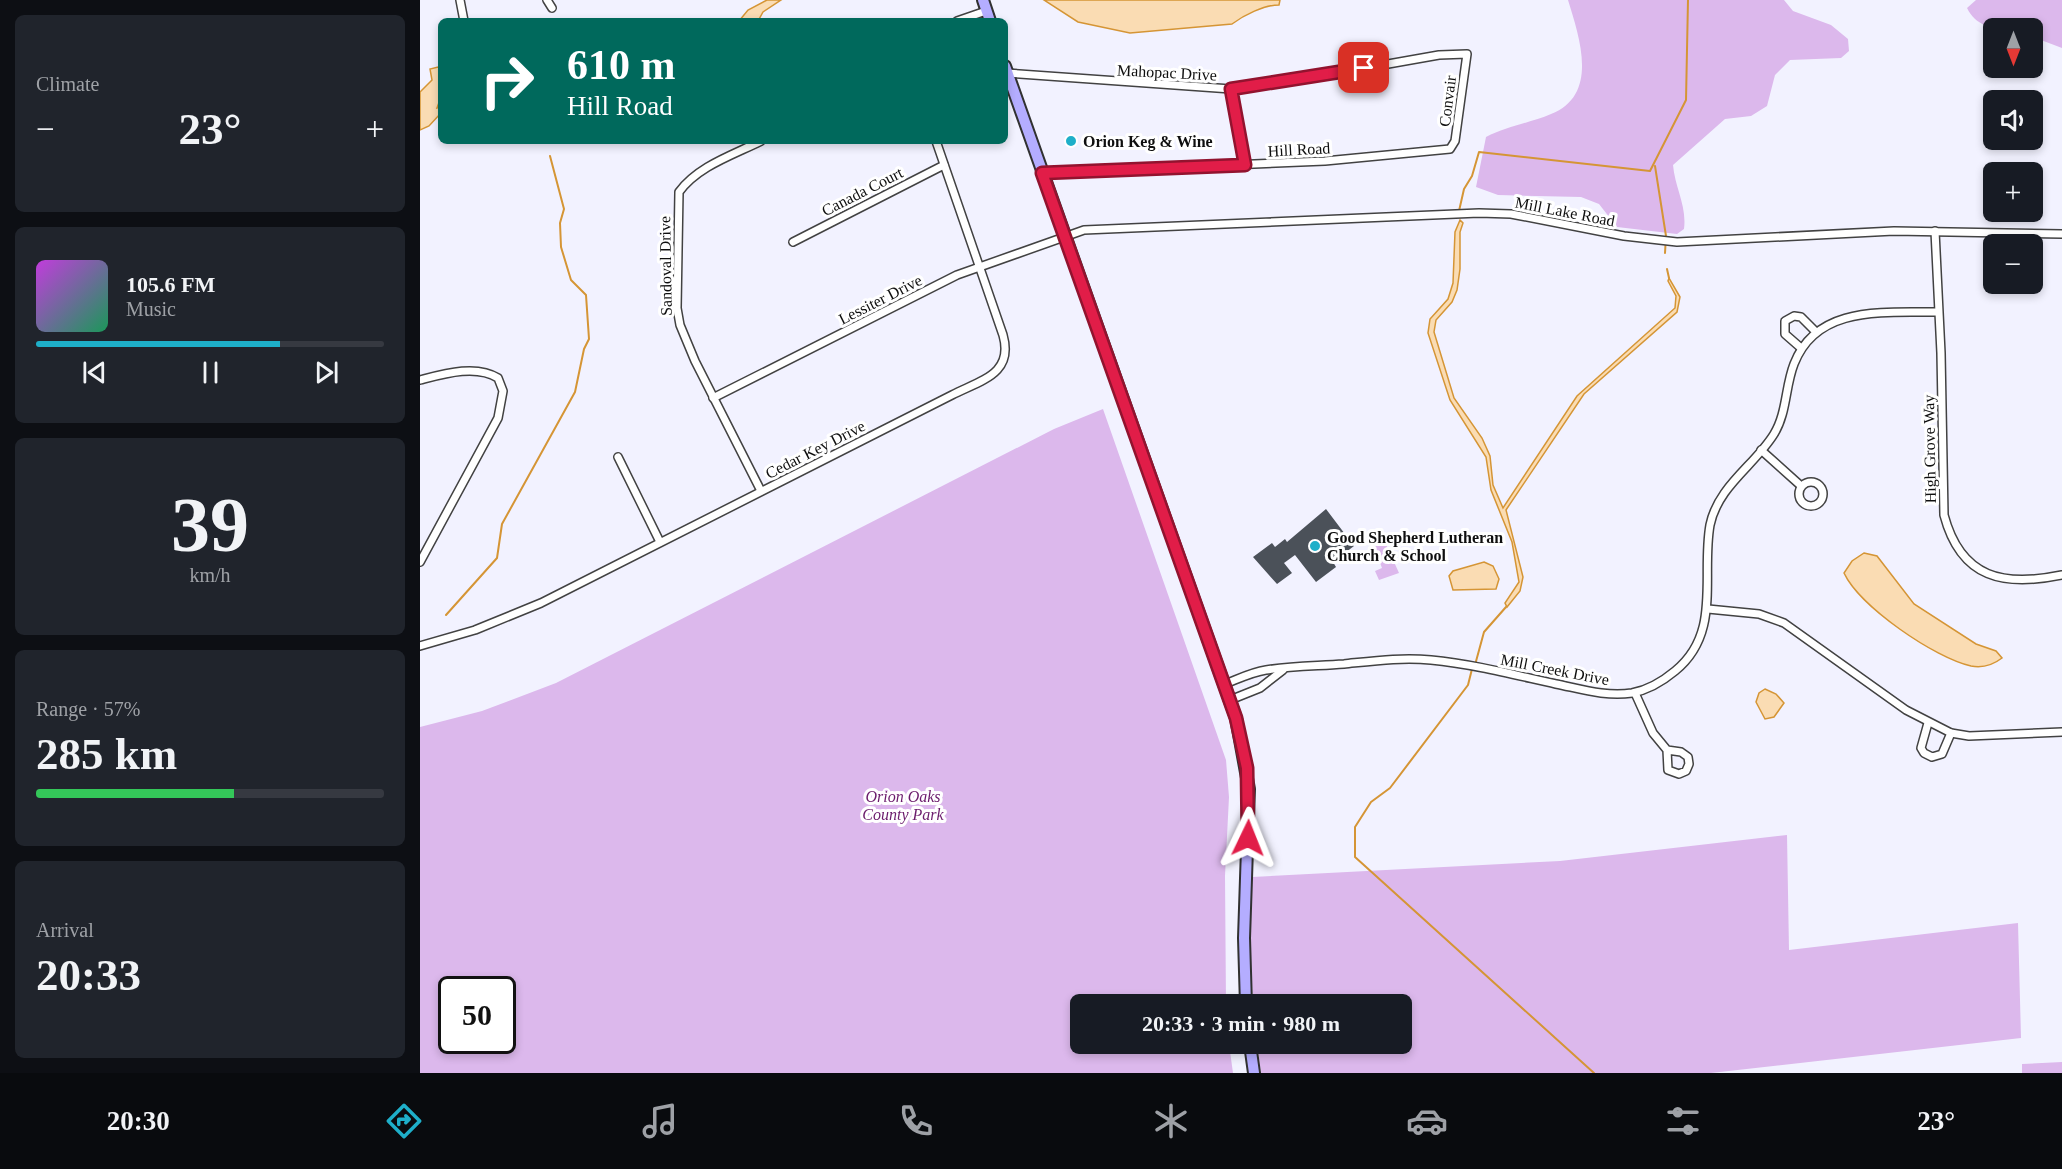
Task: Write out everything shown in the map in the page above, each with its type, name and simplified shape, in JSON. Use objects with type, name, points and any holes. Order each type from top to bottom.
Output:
[{"type":"main road","points":[[983,0],[988,16]]},
{"type":"main road","points":[[1008,76],[1063,236],[1225,684],[1241,738],[1249,789],[1244,938],[1246,994]]},
{"type":"main road","points":[[1251,1054],[1254,1073]]},
{"type":"street","points":[[460,0],[463,18]]},
{"type":"street","points":[[547,0],[552,8]]},
{"type":"street","name":"Mahopac Drive","points":[[1008,70],[1231,89],[1439,55],[1467,54]]},
{"type":"street","name":"Convair","points":[[1450,149],[1455,141],[1467,54]]},
{"type":"street","points":[[1231,89],[1245,165]]},
{"type":"street","name":"Sandoval Drive","points":[[755,144],[704,170],[687,181],[679,192],[677,308],[687,344],[761,491]]},
{"type":"street","name":"Cedar Key Drive","points":[[420,646],[443,641],[507,618],[1003,367],[1007,346],[937,144]]},
{"type":"street","name":"Hill Road","points":[[1042,173],[1336,160],[1450,149]]},
{"type":"street","name":"Canada Court","points":[[793,242],[944,165]]},
{"type":"street","name":"Mill Lake Road","points":[[1063,236],[1084,230],[1117,227],[1479,213],[1511,214],[1624,236],[1677,242],[1935,231],[2062,234]]},
{"type":"street","name":"High Grove Way","points":[[1935,231],[1944,515],[1948,534],[1960,552],[1977,568],[1994,577],[2031,581],[2062,575]]},
{"type":"street","name":"Lessiter Drive","points":[[713,398],[957,275],[1063,236]]},
{"type":"street","name":"Mill Creek Drive","points":[[1225,684],[1265,670],[1410,659],[1483,669],[1603,694],[1635,693],[1660,683],[1678,669],[1692,652],[1702,634],[1708,609],[1711,523],[1730,486],[1776,429],[1785,406],[1793,366],[1801,348],[1816,332],[1843,318],[1862,314],[1938,312]]},
{"type":"street","points":[[1801,348],[1785,334],[1783,328],[1785,321],[1794,316],[1801,317],[1816,332]]},
{"type":"street","points":[[420,380],[457,372],[478,372],[498,378],[503,390],[498,418],[420,562]]},
{"type":"street","points":[[1761,450],[1800,485]]},
{"type":"street","points":[[618,457],[660,542]]},
{"type":"street","points":[[1708,609],[1759,614],[1794,628],[1928,723],[1951,733],[1969,736],[2062,732]]},
{"type":"street","points":[[1230,700],[1260,688],[1283,670]]},
{"type":"street","points":[[1635,693],[1653,733],[1667,750]]},
{"type":"street","points":[[1928,723],[1921,748],[1924,753],[1932,757],[1942,754],[1951,733]]},
{"type":"green space","points":[[1568,0],[1784,0],[1793,11],[1831,25],[1848,39],[1849,51],[1841,58],[1790,60],[1775,75],[1767,106],[1751,116],[1725,119],[1673,165],[1684,213],[1684,229],[1677,234],[1617,227],[1599,204],[1581,197],[1498,195],[1476,187],[1486,137],[1551,114],[1566,105],[1576,93],[1581,79],[1582,63],[1577,30]]},
{"type":"green space","points":[[1976,0],[2062,0],[2062,48],[2043,41],[2043,18],[1983,18],[1983,24],[1972,16],[1967,8]]},
{"type":"green space","name":"Orion Oaks County Park","points":[[1103,409],[1226,760],[1229,797],[1225,876],[1226,994],[1070,994],[1070,1054],[1230,1054],[1233,1073],[420,1073],[420,727],[482,711],[556,683],[1054,429]]},
{"type":"green space","points":[[1385,542],[1399,573],[1379,580],[1375,571],[1382,568],[1374,547]]},
{"type":"green space","points":[[1787,835],[1789,950],[2018,923],[2021,1038],[1711,1073],[1261,1073],[1258,1054],[1412,1054],[1412,994],[1252,994],[1250,942],[1252,877],[1560,861]]},
{"type":"green space","points":[[2062,1062],[2062,1073],[2022,1073],[2022,1064]]},
{"type":"shaded area","points":[[767,0],[781,0],[763,12],[760,18],[741,18],[748,10]]},
{"type":"shaded area","points":[[1044,0],[1280,0],[1279,5],[1254,11],[1232,24],[1130,33],[1078,22]]},
{"type":"shaded area","points":[[438,67],[438,116],[429,126],[420,130],[420,92],[432,80],[430,69]]},
{"type":"shaded area","points":[[1460,220],[1463,223],[1460,232],[1460,269],[1457,290],[1452,302],[1436,320],[1434,332],[1454,398],[1482,438],[1490,456],[1493,485],[1503,508],[1577,396],[1675,308],[1676,296],[1668,281],[1669,278],[1680,297],[1677,312],[1584,394],[1506,510],[1523,577],[1520,591],[1507,607],[1505,603],[1519,582],[1512,542],[1491,490],[1486,457],[1450,400],[1428,333],[1430,319],[1448,299],[1453,283],[1455,232]]},
{"type":"shaded area","points":[[1864,553],[1877,556],[1914,604],[1976,644],[1996,651],[2002,658],[1987,665],[1971,666],[1938,653],[1900,629],[1866,601],[1844,573],[1852,561]]},
{"type":"shaded area","points":[[1484,562],[1493,566],[1499,579],[1496,589],[1453,590],[1449,576],[1453,571]]},
{"type":"shaded area","points":[[1765,689],[1776,694],[1784,703],[1774,717],[1765,719],[1756,702],[1759,693]]},
{"type":"building","name":"Good Shepherd Lutheran Church & School","points":[[1326,509],[1354,546],[1333,562],[1336,567],[1316,582],[1295,555],[1284,563],[1292,573],[1277,584],[1253,557],[1272,543],[1275,547],[1285,539],[1287,542]]},
{"type":"waterway","points":[[1459,211],[1464,189],[1472,176],[1479,152],[1650,171],[1686,100],[1688,0]]},
{"type":"waterway","points":[[446,615],[497,558],[502,524],[575,392],[584,349],[589,339],[586,295],[571,280],[561,247],[560,223],[564,209],[550,156]]},
{"type":"waterway","points":[[1655,166],[1666,236],[1665,253]]},
{"type":"waterway","points":[[1667,269],[1669,278]]},
{"type":"waterway","points":[[1475,665],[1484,632],[1506,607]]},
{"type":"waterway","points":[[1472,669],[1468,685],[1390,788],[1371,802],[1355,827],[1355,857],[1594,1073]]},
{"type":"place","name":"Orion Keg & Wine","points":[[1071,141]]},
{"type":"place","name":"Good Shepherd Lutheran Church & School","points":[[1315,546]]},
{"type":"route","points":[[1248,838],[1250,819],[1247,768],[1236,718],[1042,173],[1245,165],[1231,89],[1364,68]]}]
